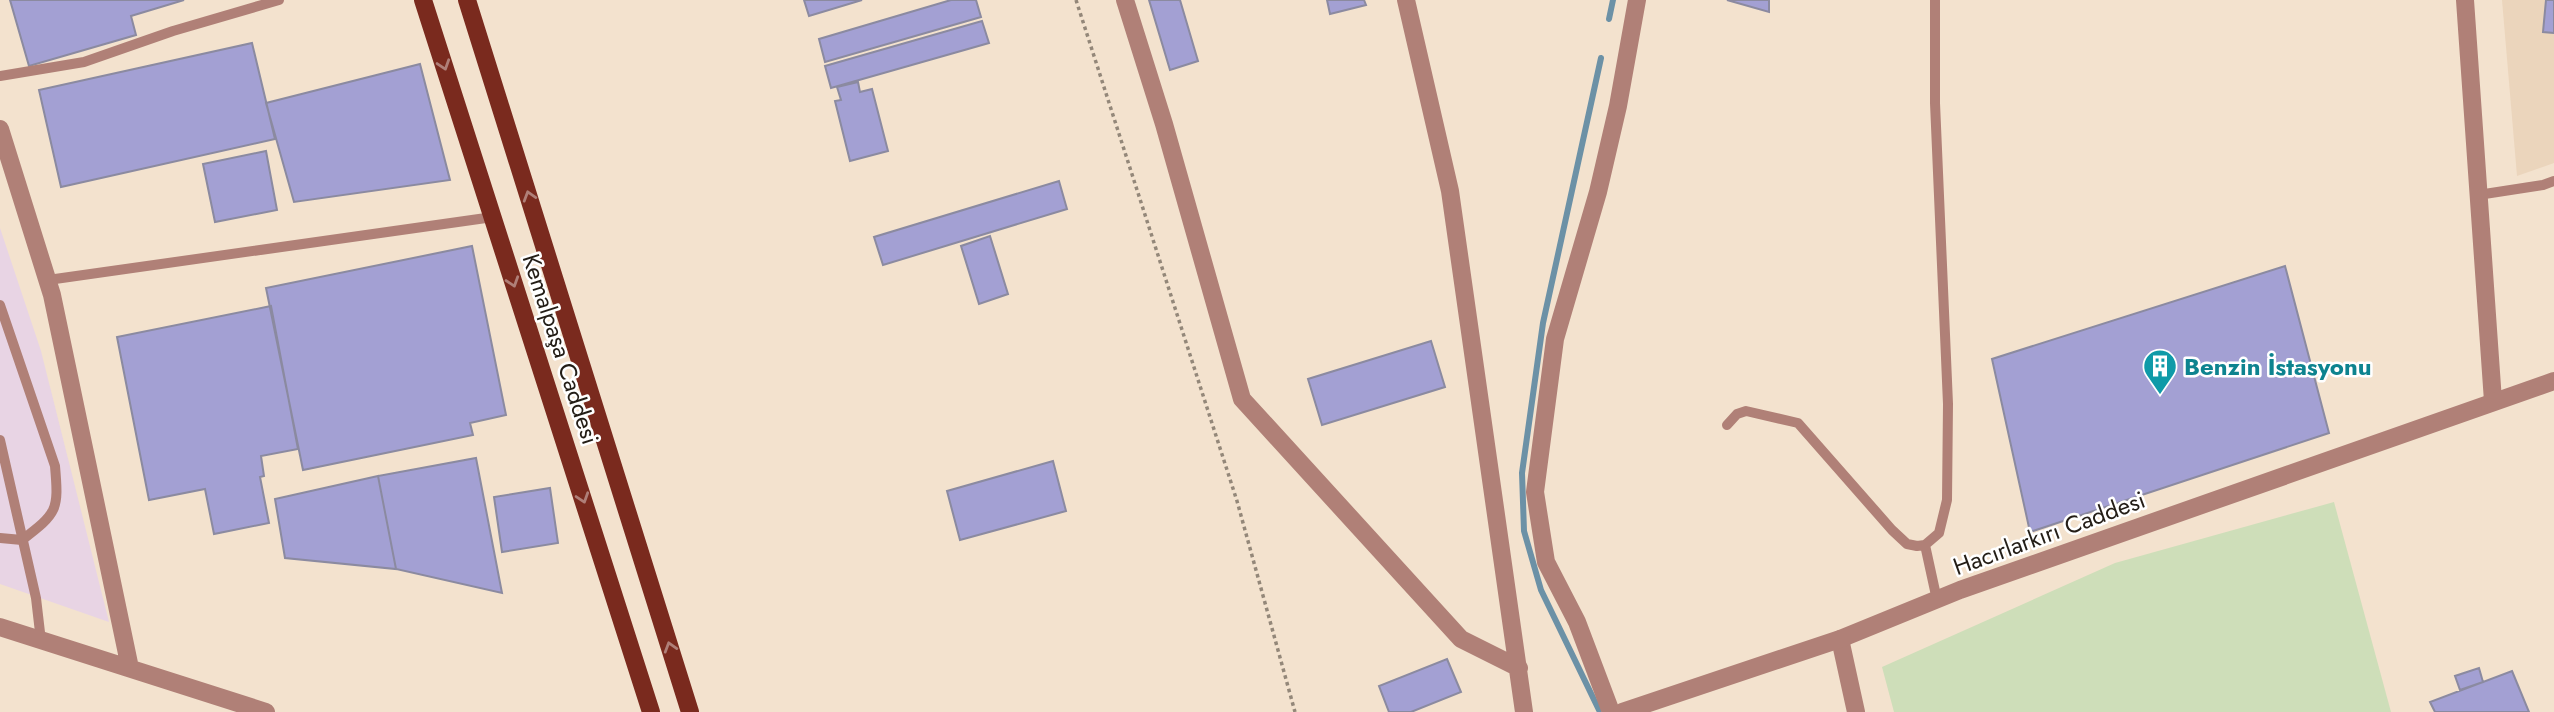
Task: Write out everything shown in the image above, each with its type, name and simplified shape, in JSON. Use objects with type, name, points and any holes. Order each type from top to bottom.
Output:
[{"type":"main road","name":"Kemalpaşa Caddesi","points":[[424,0],[650,711]]},
{"type":"main road","name":"Kemalpaşa Caddesi","points":[[467,0],[690,712]]},
{"type":"street","points":[[1125,0],[1164,124],[1242,399],[1461,639],[1519,668]]},
{"type":"street","points":[[1406,0],[1450,191],[1524,712]]},
{"type":"street","points":[[1611,712],[1577,622],[1546,562],[1535,492],[1555,339],[1598,192],[1618,106],[1637,0]]},
{"type":"street","points":[[2465,0],[2493,401]]},
{"type":"street","points":[[0,129],[48,280],[130,668]]},
{"type":"street","name":"Hacırlarkırı Caddesi","points":[[1622,712],[1840,639],[1937,600],[2554,381]]},
{"type":"street","points":[[0,627],[264,712]]},
{"type":"street","points":[[1840,639],[1856,712]]},
{"type":"lane","points":[[0,76],[84,62],[173,31],[279,0]]},
{"type":"lane","points":[[1727,425],[1737,414],[1746,411],[1798,423],[1907,544],[1925,545],[1939,533],[1947,500],[1948,404],[1935,103],[1935,0]]},
{"type":"lane","points":[[2479,195],[2554,181]]},
{"type":"lane","points":[[48,280],[493,217]]},
{"type":"lane","points":[[0,305],[55,466],[57,490],[55,510],[48,521],[22,540],[0,538]]},
{"type":"lane","points":[[0,441],[36,598],[41,641]]},
{"type":"lane","points":[[1925,545],[1937,600]]},
{"type":"path","points":[[1076,0],[1237,501],[1295,712]]},
{"type":"shaded area","points":[[2502,0],[2554,0],[2554,163],[2517,176]]},
{"type":"shaded area","points":[[0,228],[41,351],[109,622],[0,584]]},
{"type":"green space","points":[[2334,502],[2391,712],[1894,712],[1882,667],[2115,563]]},
{"type":"building","points":[[10,0],[184,0],[131,16],[136,35],[29,66]]},
{"type":"building","points":[[804,0],[862,0],[809,16]]},
{"type":"building","points":[[951,0],[976,0],[981,17],[825,62],[819,39]]},
{"type":"building","points":[[1149,0],[1180,0],[1198,61],[1170,70]]},
{"type":"building","points":[[1327,0],[1364,0],[1366,5],[1330,14]]},
{"type":"building","points":[[1727,0],[1769,0],[1769,12]]},
{"type":"building","points":[[2546,0],[2554,0],[2554,33],[2543,32]]},
{"type":"building","points":[[982,21],[989,43],[831,88],[825,66]]},
{"type":"building","points":[[252,43],[275,139],[61,187],[39,90]]},
{"type":"building","points":[[420,64],[450,180],[294,202],[266,103]]},
{"type":"building","points":[[858,82],[860,92],[872,89],[888,151],[850,161],[835,101],[841,100],[837,87]]},
{"type":"building","points":[[266,151],[277,210],[215,222],[203,164]]},
{"type":"building","points":[[1059,181],[1067,209],[883,265],[874,237]]},
{"type":"building","points":[[990,236],[1008,294],[979,304],[961,246]]},
{"type":"building","points":[[472,246],[506,415],[470,423],[473,435],[303,470],[266,288]]},
{"type":"building","name":"Benzin İstasyonu","points":[[2285,266],[2329,433],[2030,532],[1992,359]]},
{"type":"building","points":[[271,306],[298,449],[261,456],[264,476],[260,477],[269,523],[214,534],[205,489],[149,500],[117,337]]},
{"type":"building","points":[[1431,341],[1445,387],[1322,425],[1308,379]]},
{"type":"building","points":[[476,458],[502,593],[396,569],[378,476]]},
{"type":"building","points":[[1053,461],[1066,511],[960,540],[947,491]]},
{"type":"building","points":[[378,476],[396,569],[285,558],[275,499]]},
{"type":"building","points":[[550,488],[558,543],[502,552],[494,497]]},
{"type":"building","points":[[1447,659],[1461,692],[1411,712],[1389,712],[1379,686]]},
{"type":"building","points":[[2479,668],[2483,682],[2460,690],[2455,676]]},
{"type":"building","points":[[2512,671],[2529,712],[2435,712],[2430,702]]},
{"type":"waterway","points":[[1609,19],[1613,0]]},
{"type":"waterway","points":[[1599,710],[1541,590],[1524,531],[1522,473],[1543,323],[1601,58]]},
{"type":"place","name":"Benzin İstasyonu","points":[[2160,396]]}]
